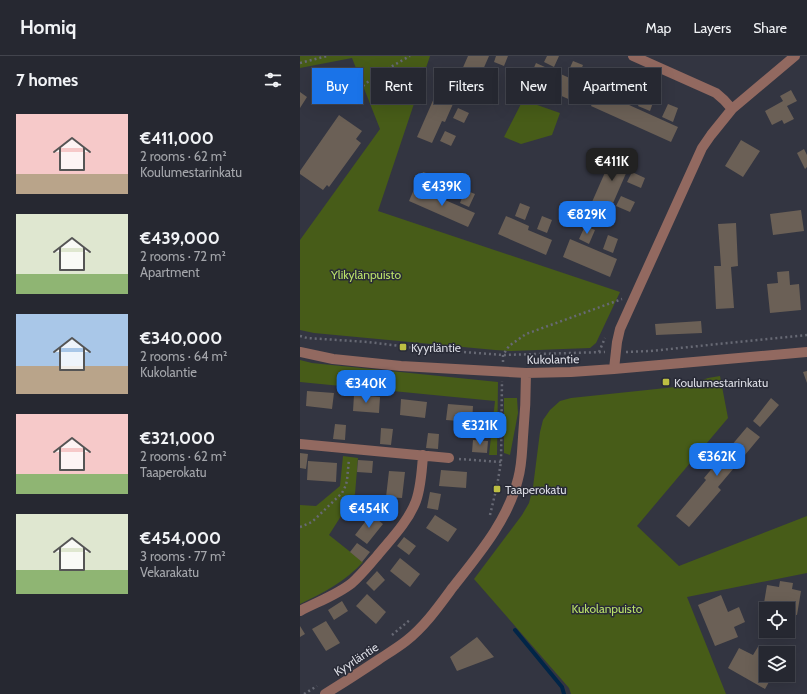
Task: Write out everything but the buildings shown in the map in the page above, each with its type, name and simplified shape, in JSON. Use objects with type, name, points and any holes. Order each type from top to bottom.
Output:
[{"type":"street","points":[[633,56],[716,93],[732,109]]},
{"type":"street","points":[[614,369],[615,351],[620,330],[702,148],[710,135],[732,109],[795,56]]},
{"type":"street","name":"Kukolantie","points":[[300,352],[340,360],[411,367],[526,373],[614,369],[807,352]]},
{"type":"street","name":"Kyyrläntie","points":[[324,694],[390,652],[417,632],[474,561],[493,534],[504,516],[513,496],[518,478],[522,453],[526,402],[526,373]]},
{"type":"street","points":[[300,444],[449,458]]},
{"type":"street","points":[[300,611],[351,584],[393,537],[407,518],[416,502],[419,492],[423,456]]},
{"type":"path","points":[[300,63],[327,56]]},
{"type":"path","points":[[363,86],[375,76],[410,56]]},
{"type":"path","points":[[489,521],[497,486],[500,462],[503,355],[509,346],[526,334],[626,297]]},
{"type":"path","points":[[300,336],[307,338],[368,342],[424,349],[503,355],[650,351],[807,335]]},
{"type":"path","points":[[300,527],[312,522],[342,493],[347,480],[350,448]]},
{"type":"path","points":[[449,458],[500,462]]},
{"type":"path","points":[[392,636],[411,619]]},
{"type":"path","points":[[304,694],[323,682]]},
{"type":"green space","name":"Ylikylänpuisto","points":[[300,56],[430,56],[426,68],[371,68],[371,104],[414,104],[378,211],[620,292],[596,343],[590,348],[511,351],[314,333],[300,330],[300,240],[380,129],[363,86],[363,68],[356,68],[352,58],[300,68]]},
{"type":"green space","points":[[521,104],[534,104],[560,113],[552,135],[521,144],[504,137]]},
{"type":"green space","points":[[300,360],[312,363],[498,382],[497,455],[489,455],[495,401],[300,382]]},
{"type":"green space","name":"Kukolanpuisto","points":[[720,376],[728,418],[637,526],[679,566],[807,516],[807,573],[687,597],[726,694],[571,694],[569,688],[474,579],[522,515],[529,503],[533,487],[543,420],[550,410],[560,401],[571,398],[685,386],[708,378]]},
{"type":"green space","points":[[504,398],[517,398],[518,413],[510,455],[504,453]]},
{"type":"green space","points":[[343,456],[358,458],[355,494],[329,535],[363,562],[342,581],[300,604],[300,505],[316,506],[340,486]]},
{"type":"waterway","points":[[515,630],[562,687],[564,694]]},
{"type":"place","name":"Kyyrläntie","points":[[403,347]]},
{"type":"place","name":"Koulumestarinkatu","points":[[666,382]]},
{"type":"place","name":"Taaperokatu","points":[[497,489]]}]
